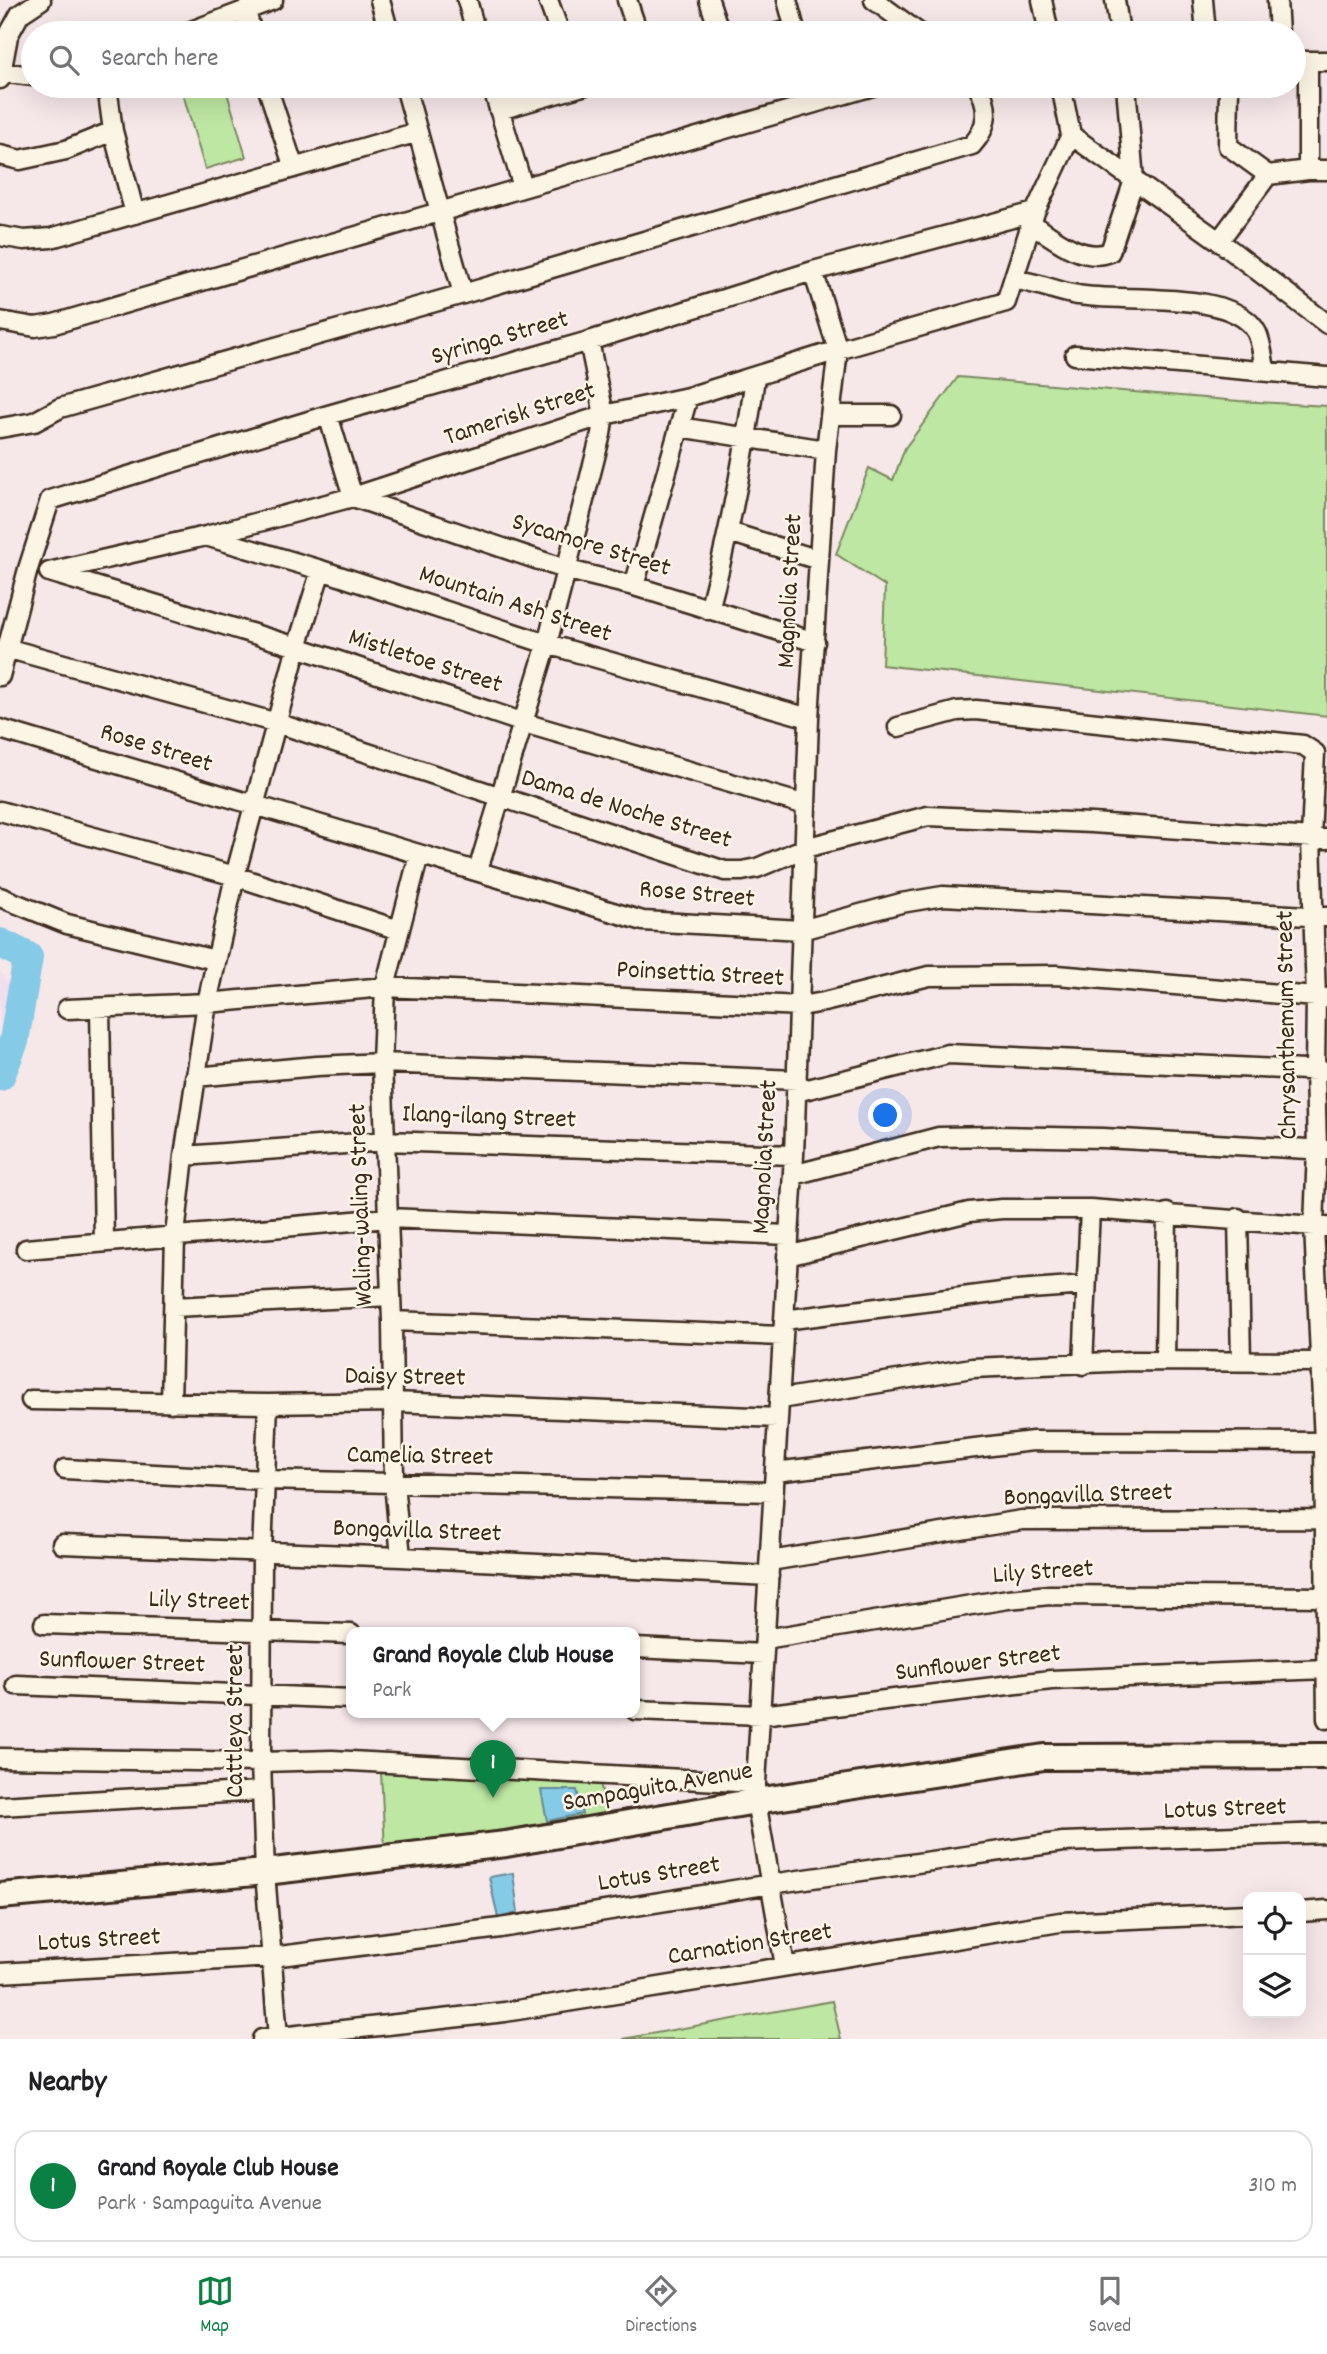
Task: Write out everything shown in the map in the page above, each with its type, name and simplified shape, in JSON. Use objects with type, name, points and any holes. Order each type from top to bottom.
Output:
[{"type":"main road","name":"Sampaguita Avenue","points":[[0,1896],[265,1872],[506,1844],[756,1792],[1044,1757],[1327,1756]]},
{"type":"street","points":[[21,75],[1,74],[8,36],[20,14],[41,0]]},
{"type":"street","points":[[217,21],[274,0]]},
{"type":"street","points":[[380,0],[386,21]]},
{"type":"street","points":[[467,0],[473,21]]},
{"type":"street","points":[[548,0],[556,21]]},
{"type":"street","points":[[627,0],[634,21]]},
{"type":"street","points":[[709,0],[716,21]]},
{"type":"street","points":[[788,0],[789,21]]},
{"type":"street","points":[[874,0],[903,21]]},
{"type":"street","points":[[1042,0],[1046,21]]},
{"type":"street","points":[[1115,0],[1118,21]]},
{"type":"street","points":[[1203,0],[1205,21]]},
{"type":"street","points":[[1277,0],[1278,21]]},
{"type":"street","points":[[246,10],[249,21]]},
{"type":"street","points":[[1306,61],[1327,61]]},
{"type":"street","points":[[109,98],[113,131],[135,214]]},
{"type":"street","points":[[271,98],[294,168]]},
{"type":"street","points":[[408,98],[463,294]]},
{"type":"street","points":[[496,98],[523,187]]},
{"type":"street","points":[[499,110],[540,98]]},
{"type":"street","points":[[0,321],[35,327],[54,324],[523,187],[800,98]]},
{"type":"street","points":[[0,428],[34,422],[60,408],[463,294],[972,145],[982,132],[987,118],[983,98]]},
{"type":"street","points":[[1063,98],[1071,135],[1033,217],[1015,280],[1078,295],[1212,303],[1240,315],[1257,331],[1265,370]]},
{"type":"street","points":[[1033,217],[1065,247],[1101,255],[1110,252],[1134,180],[1127,98]]},
{"type":"street","points":[[1229,98],[1228,146],[1268,175],[1327,170]]},
{"type":"street","points":[[1303,98],[1308,170]]},
{"type":"street","points":[[0,155],[20,160],[66,150],[113,131]]},
{"type":"street","points":[[0,236],[24,240],[51,238],[418,132]]},
{"type":"street","points":[[1071,135],[1327,324]]},
{"type":"street","points":[[1219,242],[1268,175]]},
{"type":"street","name":"Syringa Street","points":[[28,569],[50,500],[328,415],[589,341],[813,271],[1033,217]]},
{"type":"street","points":[[813,271],[838,350]]},
{"type":"street","name":"Tamerisk Street","points":[[49,572],[206,536],[353,497],[604,415],[688,397],[838,350],[1006,303],[1015,280]]},
{"type":"street","points":[[478,870],[568,570],[604,415],[589,341]]},
{"type":"street","name":"Magnolia Street","points":[[785,1966],[756,1792],[794,1155],[809,719],[826,450],[838,350]]},
{"type":"street","points":[[1075,355],[1327,377]]},
{"type":"street","points":[[709,610],[729,532],[755,377]]},
{"type":"street","points":[[634,586],[688,397]]},
{"type":"street","points":[[328,415],[353,497]]},
{"type":"street","points":[[831,415],[891,415]]},
{"type":"street","points":[[679,427],[826,450]]},
{"type":"street","name":"Sycamore Street","points":[[353,497],[568,570],[634,586],[815,642]]},
{"type":"street","points":[[729,532],[819,559]]},
{"type":"street","name":"Mountain Ash Street","points":[[206,536],[321,570],[547,645],[809,719]]},
{"type":"street","points":[[0,676],[28,569]]},
{"type":"street","name":"Mistletoe Street","points":[[28,569],[49,572],[297,647],[524,723],[806,805]]},
{"type":"street","points":[[171,1403],[175,1235],[207,1003],[235,876],[297,647],[321,570]]},
{"type":"street","name":"Dama de Noche Street","points":[[6,648],[277,723],[725,872],[757,868],[805,848],[928,816],[1092,823],[1319,839]]},
{"type":"street","name":"Chrysanthemum Street","points":[[898,727],[957,711],[976,710],[1303,745],[1315,752],[1322,998],[1321,1227],[1327,1719]]},
{"type":"street","name":"Rose Street","points":[[0,729],[643,921],[801,930],[943,896],[1320,917]]},
{"type":"street","points":[[0,811],[235,876],[399,930]]},
{"type":"street","name":"Waling-waling Street","points":[[401,1557],[394,1483],[393,1321],[383,1063],[385,987],[419,855]]},
{"type":"street","points":[[0,897],[67,924],[215,960]]},
{"type":"street","name":"Poinsettia Street","points":[[67,1009],[207,1003],[385,987],[801,1006],[824,1003],[929,976],[1057,975],[1322,998]]},
{"type":"street","points":[[100,1008],[104,1242]]},
{"type":"street","points":[[195,1077],[383,1063],[797,1086],[947,1054],[1321,1070]]},
{"type":"street","points":[[793,1175],[939,1137],[1103,1138],[1322,1150]]},
{"type":"street","name":"Ilang-ilang Street","points":[[184,1156],[385,1141],[794,1155]]},
{"type":"street","points":[[787,1256],[969,1212],[1002,1209],[1090,1209],[1167,1213],[1321,1227]]},
{"type":"street","points":[[1083,1365],[1090,1209]]},
{"type":"street","points":[[1165,1361],[1167,1213]]},
{"type":"street","points":[[26,1248],[388,1218],[788,1235]]},
{"type":"street","points":[[1238,1218],[1241,1361]]},
{"type":"street","points":[[393,1321],[783,1328],[1017,1290],[1086,1285]]},
{"type":"street","points":[[174,1307],[391,1296]]},
{"type":"street","points":[[780,1399],[972,1368],[1165,1361],[1324,1361]]},
{"type":"street","name":"Daisy Street","points":[[31,1400],[268,1404],[394,1402],[778,1418]]},
{"type":"street","name":"Cattleya Street","points":[[268,1404],[262,1553],[261,1791],[272,1957],[270,2038]]},
{"type":"street","points":[[775,1472],[1033,1441],[1325,1442]]},
{"type":"street","name":"Camelia Street","points":[[65,1469],[265,1480],[773,1492]]},
{"type":"street","name":"Bongavilla Street","points":[[62,1544],[262,1553],[770,1568],[1022,1520],[1325,1518]]},
{"type":"street","name":"Lily Street","points":[[640,1648],[764,1646],[1008,1599],[1050,1595],[1325,1597]]},
{"type":"street","name":"Lily Street","points":[[44,1624],[346,1634]]},
{"type":"street","name":"Sunflower Street","points":[[640,1710],[761,1715],[1051,1680],[1326,1669]]},
{"type":"street","name":"Sunflower Street","points":[[16,1685],[346,1699]]},
{"type":"street","points":[[0,1758],[261,1762],[332,1760],[756,1792]]},
{"type":"street","points":[[0,1806],[261,1791]]},
{"type":"street","name":"Lotus Street","points":[[0,1973],[272,1957],[500,1928],[771,1884],[1063,1842],[1327,1833]]},
{"type":"street","points":[[1306,1912],[1327,1910]]},
{"type":"street","name":"Carnation Street","points":[[270,2038],[505,2012],[1060,1922],[1243,1914]]},
{"type":"shaded area","points":[[0,972],[11,988],[15,1025],[0,1067]]},
{"type":"green space","points":[[184,98],[229,98],[246,157],[205,169]]},
{"type":"green space","points":[[958,377],[1327,406],[1327,716],[882,665],[885,586],[836,554],[869,468],[893,480],[905,448]]},
{"type":"green space","points":[[381,1772],[600,1783],[607,1813],[385,1849]]},
{"type":"green space","points":[[832,2001],[841,2039],[623,2039]]},
{"type":"water","points":[[541,1790],[577,1790],[582,1814],[547,1821]]},
{"type":"water","points":[[513,1873],[518,1913],[498,1918],[489,1877]]},
{"type":"waterway","points":[[0,943],[28,957],[14,1041],[0,1076]]},
{"type":"place","name":"Grand Royale Club House","points":[[493,1798]]}]
